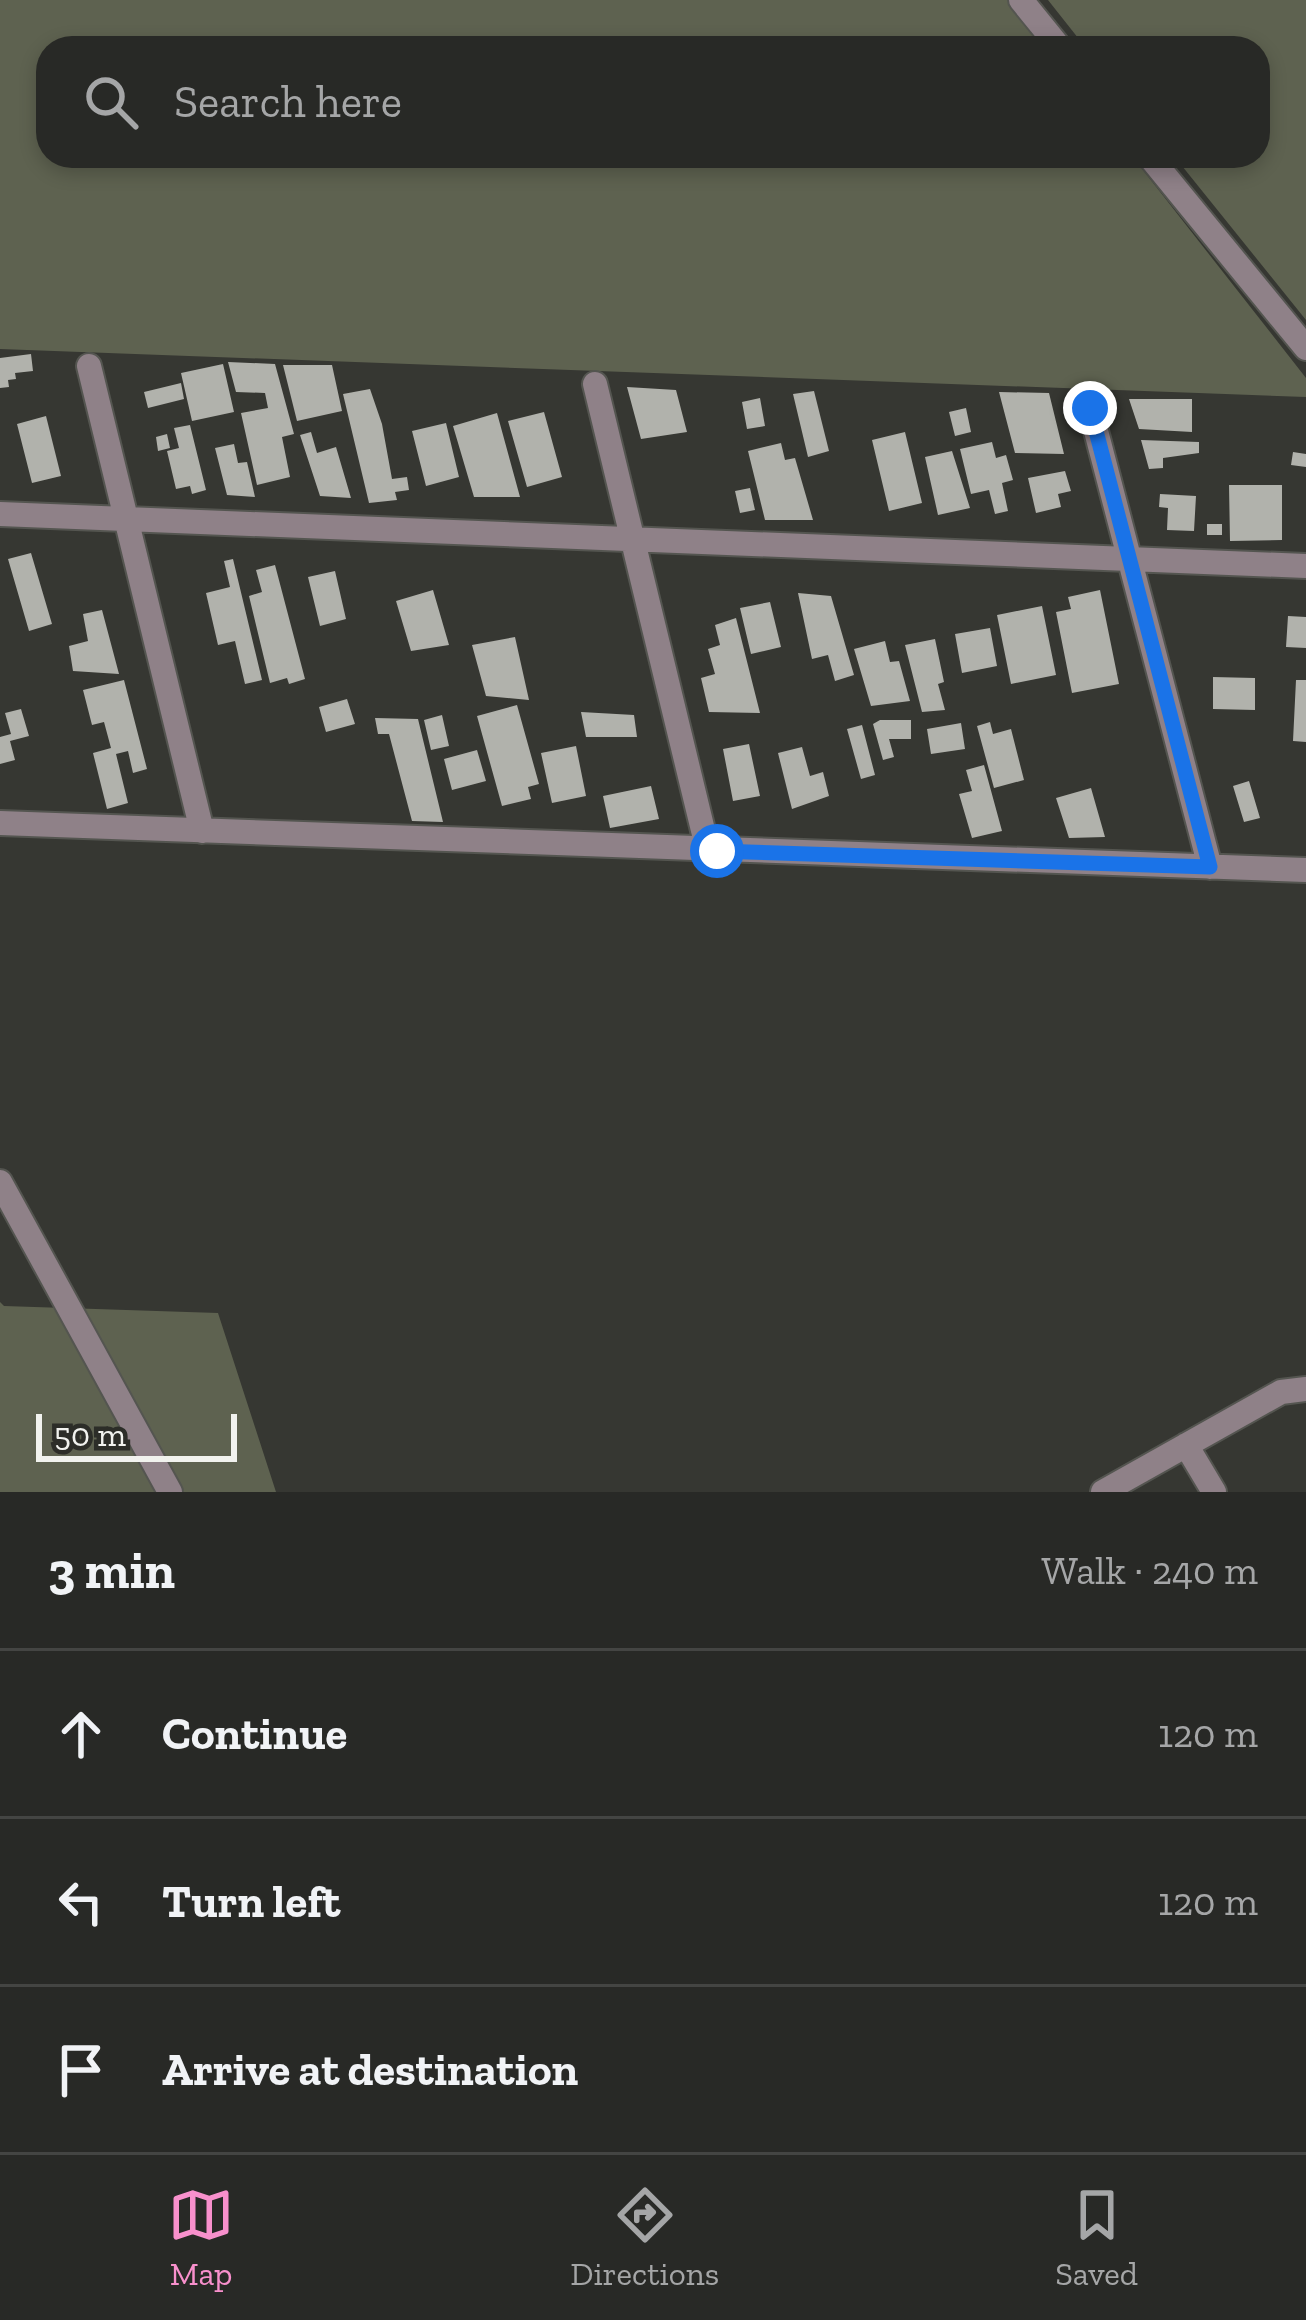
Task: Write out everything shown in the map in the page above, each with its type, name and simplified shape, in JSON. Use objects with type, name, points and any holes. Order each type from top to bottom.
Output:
[{"type":"street","points":[[1021,0],[1050,36]]},
{"type":"street","points":[[1159,168],[1306,348]]},
{"type":"street","points":[[88,366],[202,831]]},
{"type":"street","points":[[595,384],[708,851]]},
{"type":"street","points":[[1090,408],[1210,867]]},
{"type":"street","points":[[0,514],[1306,566]]},
{"type":"street","points":[[0,823],[1306,870]]},
{"type":"street","points":[[0,1182],[170,1492]]},
{"type":"street","points":[[1103,1492],[1281,1392],[1306,1389]]},
{"type":"street","points":[[1186,1445],[1214,1492]]},
{"type":"green space","points":[[0,0],[1010,0],[1038,36],[36,36],[36,168],[1141,168],[1306,378],[1306,397],[0,349]]},
{"type":"green space","points":[[1048,0],[1306,0],[1306,320],[1184,168],[1270,168],[1270,36],[1076,36]]},
{"type":"green space","points":[[0,1302],[4,1306],[218,1313],[276,1492],[0,1492]]},
{"type":"building","points":[[31,354],[33,371],[15,373],[16,379],[8,380],[9,387],[0,388],[0,358]]},
{"type":"building","points":[[228,362],[275,364],[294,434],[282,437],[290,477],[257,485],[241,413],[268,408],[265,393],[236,392]]},
{"type":"building","points":[[223,364],[234,412],[192,421],[181,373]]},
{"type":"building","points":[[283,365],[332,365],[342,411],[297,421]]},
{"type":"building","points":[[181,383],[184,399],[148,408],[144,392]]},
{"type":"building","points":[[627,387],[676,390],[687,432],[641,439]]},
{"type":"building","points":[[370,389],[392,479],[407,477],[409,490],[395,492],[397,500],[369,503],[343,394]]},
{"type":"building","points":[[814,391],[829,451],[808,457],[793,394]]},
{"type":"building","points":[[999,392],[1049,393],[1064,454],[1015,453]]},
{"type":"building","points":[[760,398],[765,426],[747,429],[742,402]]},
{"type":"building","points":[[1129,399],[1192,399],[1192,432],[1139,429]]},
{"type":"building","points":[[966,408],[971,432],[955,436],[949,412]]},
{"type":"building","points":[[544,412],[562,477],[527,487],[508,421]]},
{"type":"building","points":[[497,413],[520,497],[474,497],[453,426]]},
{"type":"building","points":[[46,416],[61,476],[32,483],[17,424]]},
{"type":"building","points":[[446,423],[459,477],[426,486],[412,431]]},
{"type":"building","points":[[190,425],[206,490],[192,494],[190,486],[176,489],[167,451],[179,448],[174,428]]},
{"type":"building","points":[[311,432],[317,453],[336,447],[351,498],[320,496],[300,435]]},
{"type":"building","points":[[905,432],[922,503],[889,511],[872,440]]},
{"type":"building","points":[[167,434],[170,448],[158,451],[156,437]]},
{"type":"building","points":[[1141,440],[1199,442],[1199,453],[1163,458],[1163,468],[1149,469]]},
{"type":"building","points":[[992,442],[996,458],[1006,455],[1013,480],[1002,483],[1008,511],[995,514],[989,490],[971,494],[960,449]]},
{"type":"building","points":[[781,443],[785,460],[795,458],[813,520],[765,520],[748,451]]},
{"type":"building","points":[[234,444],[238,463],[247,462],[255,497],[227,495],[215,448]]},
{"type":"building","points":[[952,451],[970,508],[938,515],[925,457]]},
{"type":"building","points":[[1293,452],[1306,454],[1306,467],[1291,465]]},
{"type":"building","points":[[1065,471],[1071,491],[1058,494],[1061,507],[1036,513],[1028,478]]},
{"type":"building","points":[[1229,485],[1282,485],[1282,540],[1230,541]]},
{"type":"building","points":[[750,488],[755,510],[740,513],[735,491]]},
{"type":"building","points":[[1160,494],[1196,496],[1194,531],[1167,530],[1168,508],[1159,507]]},
{"type":"building","points":[[1207,524],[1222,524],[1222,535],[1207,535]]},
{"type":"building","points":[[31,553],[52,624],[29,631],[8,559]]},
{"type":"building","points":[[233,559],[262,680],[245,684],[235,641],[218,645],[206,593],[230,587],[224,561]]},
{"type":"building","points":[[275,565],[305,679],[289,684],[287,678],[270,683],[249,596],[262,592],[256,570]]},
{"type":"building","points":[[335,571],[346,619],[320,626],[308,577]]},
{"type":"building","points":[[433,590],[449,645],[411,651],[396,601]]},
{"type":"building","points":[[1100,590],[1119,684],[1072,693],[1056,612],[1071,609],[1068,597]]},
{"type":"building","points":[[798,593],[831,596],[854,675],[835,681],[828,655],[812,659]]},
{"type":"building","points":[[770,602],[781,647],[751,654],[740,608]]},
{"type":"building","points":[[1042,606],[1056,675],[1011,684],[997,615]]},
{"type":"building","points":[[102,610],[119,674],[73,671],[69,646],[88,641],[83,614]]},
{"type":"building","points":[[1288,616],[1306,617],[1306,648],[1286,647]]},
{"type":"building","points":[[736,618],[760,713],[709,712],[701,678],[715,674],[708,649],[720,645],[715,625]]},
{"type":"building","points":[[990,628],[997,666],[962,673],[955,634]]},
{"type":"building","points":[[515,637],[529,700],[486,696],[472,645]]},
{"type":"building","points":[[935,639],[945,710],[922,712],[905,645]]},
{"type":"building","points":[[885,641],[890,662],[899,661],[910,701],[871,706],[854,649]]},
{"type":"building","points":[[1213,677],[1255,678],[1255,710],[1213,709]]},
{"type":"building","points":[[124,680],[147,769],[133,773],[128,751],[116,754],[128,803],[107,809],[93,753],[111,748],[104,722],[92,725],[83,690]]},
{"type":"building","points":[[1296,680],[1306,680],[1306,742],[1293,741]]},
{"type":"building","points":[[347,699],[355,724],[326,732],[319,707]]},
{"type":"building","points":[[517,705],[539,784],[528,787],[531,799],[502,806],[477,716]]},
{"type":"building","points":[[21,709],[29,736],[10,741],[15,760],[0,764],[0,737],[11,734],[5,713]]},
{"type":"building","points":[[581,712],[634,715],[637,737],[586,737]]},
{"type":"building","points":[[442,715],[449,746],[431,750],[424,720]]},
{"type":"building","points":[[375,718],[418,719],[443,822],[412,821],[389,734],[378,734]]},
{"type":"building","points":[[911,720],[911,739],[889,739],[894,757],[883,760],[873,724]]},
{"type":"building","points":[[990,722],[993,734],[1011,729],[1024,780],[994,788],[977,726]]},
{"type":"building","points":[[961,723],[965,749],[931,754],[927,729]]},
{"type":"building","points":[[862,725],[875,775],[861,779],[847,729]]},
{"type":"building","points":[[749,744],[760,796],[733,801],[723,749]]},
{"type":"building","points":[[576,746],[586,796],[552,803],[541,753]]},
{"type":"building","points":[[802,747],[810,776],[823,772],[829,796],[792,809],[778,753]]},
{"type":"building","points":[[477,750],[486,781],[452,790],[444,759]]},
{"type":"building","points":[[984,765],[1002,831],[972,838],[959,794],[972,791],[966,770]]},
{"type":"building","points":[[1249,781],[1260,818],[1244,822],[1233,786]]},
{"type":"building","points":[[651,786],[659,819],[610,828],[603,796]]},
{"type":"building","points":[[1091,788],[1105,837],[1069,838],[1056,798]]},
{"type":"route","points":[[717,851],[1210,867],[1090,408]]}]
